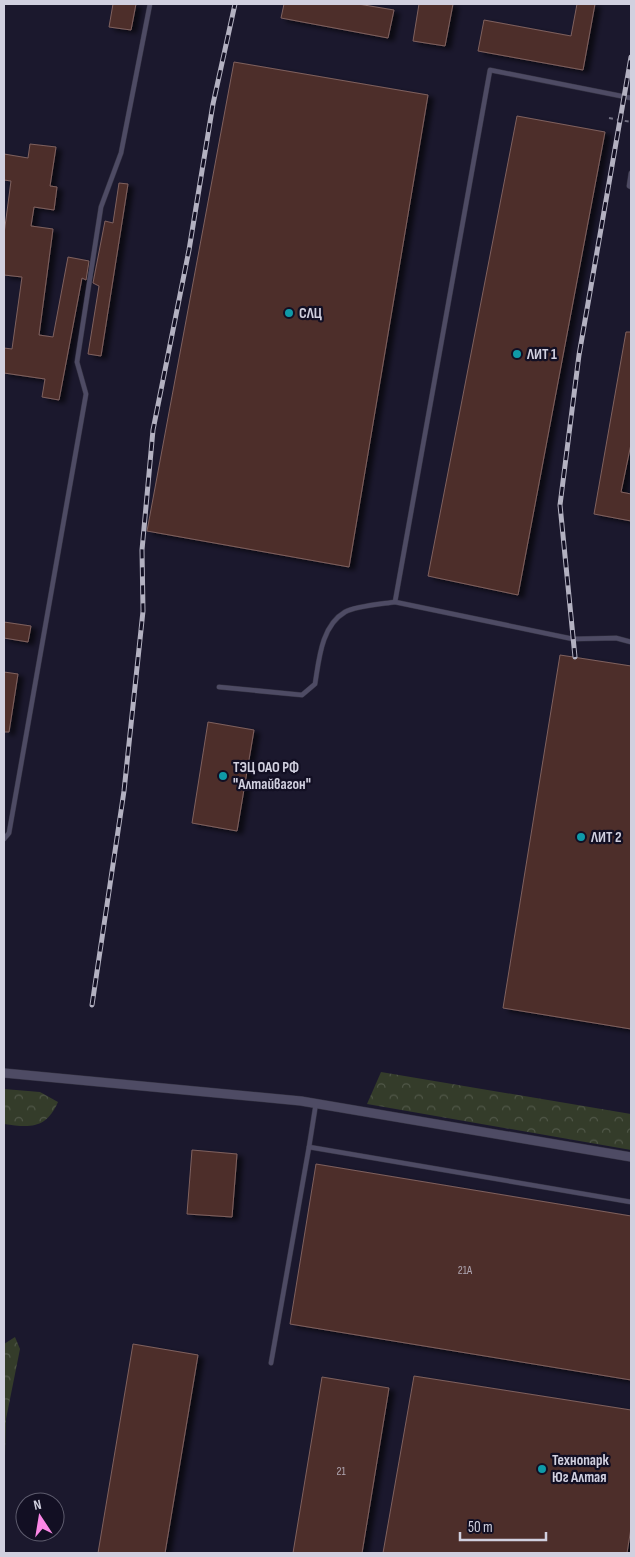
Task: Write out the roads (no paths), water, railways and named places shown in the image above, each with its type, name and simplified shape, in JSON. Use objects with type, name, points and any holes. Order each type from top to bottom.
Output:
[{"type":"street","points":[[4,1073],[316,1103],[631,1158]]},
{"type":"lane","points":[[4,839],[9,833],[86,394],[77,362],[101,207],[121,153],[150,4]]},
{"type":"lane","points":[[395,602],[490,70],[631,98]]},
{"type":"lane","points":[[631,173],[629,186],[631,187]]},
{"type":"lane","points":[[219,687],[302,695],[315,684],[321,644],[336,619],[347,611],[395,602],[573,639],[616,638],[631,642]]},
{"type":"lane","points":[[271,1363],[316,1103]]},
{"type":"lane","points":[[309,1147],[631,1202]]},
{"type":"railway","points":[[92,1005],[124,791],[143,611],[142,550],[153,430],[189,250],[213,104],[235,4]]},
{"type":"railway","points":[[575,657],[560,505],[579,355],[631,57]]},
{"type":"place","name":"СЛЦ","points":[[289,313]]},
{"type":"place","name":"ЛИТ 1","points":[[517,354]]},
{"type":"place","name":"ТЭЦ ОАО РФ \"Алтайвагон\"","points":[[223,776]]},
{"type":"place","name":"ЛИТ 2","points":[[581,837]]},
{"type":"place","name":"Технопарк Юг Алтая","points":[[542,1469]]}]
